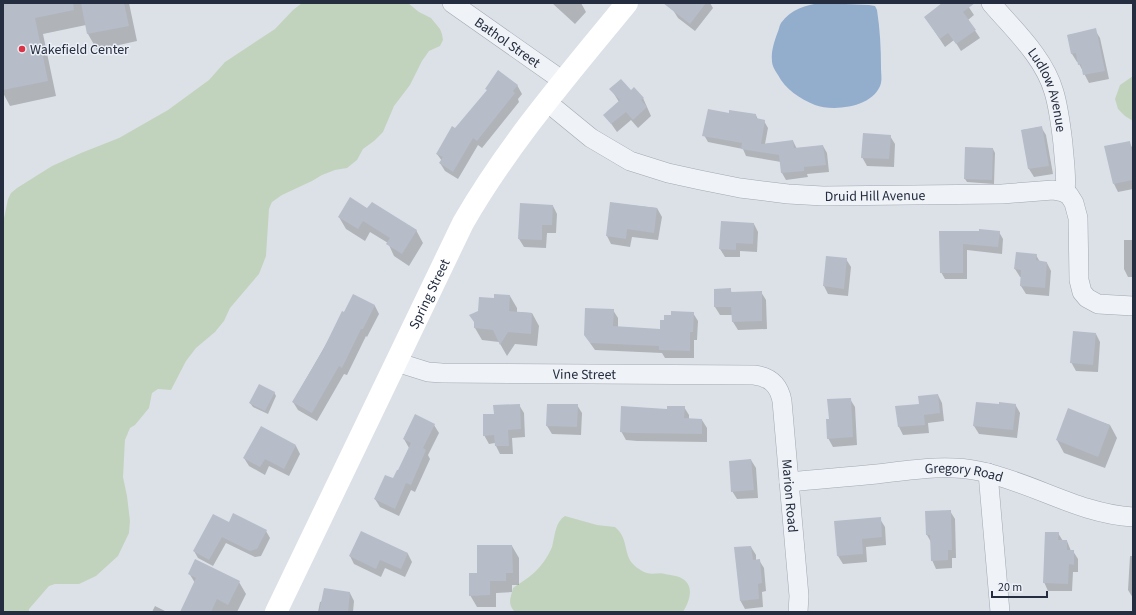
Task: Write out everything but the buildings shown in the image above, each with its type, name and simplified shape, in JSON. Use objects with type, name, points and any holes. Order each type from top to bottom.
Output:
[{"type":"street","name":"Bathol Street","points":[[452,3],[563,81]]},
{"type":"street","name":"Spring Street","points":[[276,612],[462,223],[489,179],[506,155],[563,81],[627,3]]},
{"type":"street","name":"Ludlow Avenue","points":[[991,3],[1028,46],[1039,62],[1052,86],[1061,126],[1067,175],[1065,192]]},
{"type":"street","name":"Druid Hill Avenue","points":[[547,102],[591,138],[630,161],[668,173],[740,188],[788,194],[830,196],[994,194],[1053,190],[1065,192]]},
{"type":"street","points":[[1065,192],[1074,203],[1078,218],[1079,280],[1082,292],[1087,298],[1098,304],[1133,306]]},
{"type":"street","name":"Vine Street","points":[[396,362],[428,372],[442,374],[754,375],[765,377],[774,382]]},
{"type":"street","name":"Marion Road","points":[[774,382],[782,401],[799,596],[798,612]]},
{"type":"street","name":"Gregory Road","points":[[789,482],[927,468],[965,469],[988,473],[1019,482],[1082,507],[1106,513],[1133,517]]},
{"type":"street","points":[[988,473],[1000,612]]},
{"type":"green space","points":[[302,3],[408,3],[419,12],[431,18],[440,29],[443,40],[440,46],[429,51],[422,61],[410,85],[394,106],[383,132],[363,149],[357,160],[347,168],[335,170],[322,175],[282,195],[272,202],[269,209],[266,256],[259,274],[230,308],[224,321],[215,332],[196,348],[186,361],[171,390],[158,389],[152,393],[149,408],[135,425],[130,428],[125,440],[123,477],[130,521],[129,533],[118,556],[96,576],[79,584],[55,584],[49,586],[29,609],[29,612],[3,612],[3,223],[8,199],[11,193],[17,188],[52,166],[119,138],[168,110],[209,80],[225,62],[275,29],[293,10]]},
{"type":"green space","points":[[1133,76],[1133,121],[1118,109],[1115,99],[1120,85]]},
{"type":"green space","points":[[565,516],[597,525],[615,527],[622,536],[628,556],[634,565],[647,573],[663,573],[677,576],[687,582],[690,595],[683,612],[514,611],[510,603],[513,588],[539,568],[548,556],[552,547],[557,526]]},
{"type":"water","points":[[821,3],[869,5],[875,6],[877,10],[880,39],[881,83],[871,98],[853,106],[832,108],[823,107],[804,100],[785,85],[772,63],[772,50],[780,25],[785,18],[799,8]]},
{"type":"place","name":"Wakefield Center","points":[[22,49]]}]
